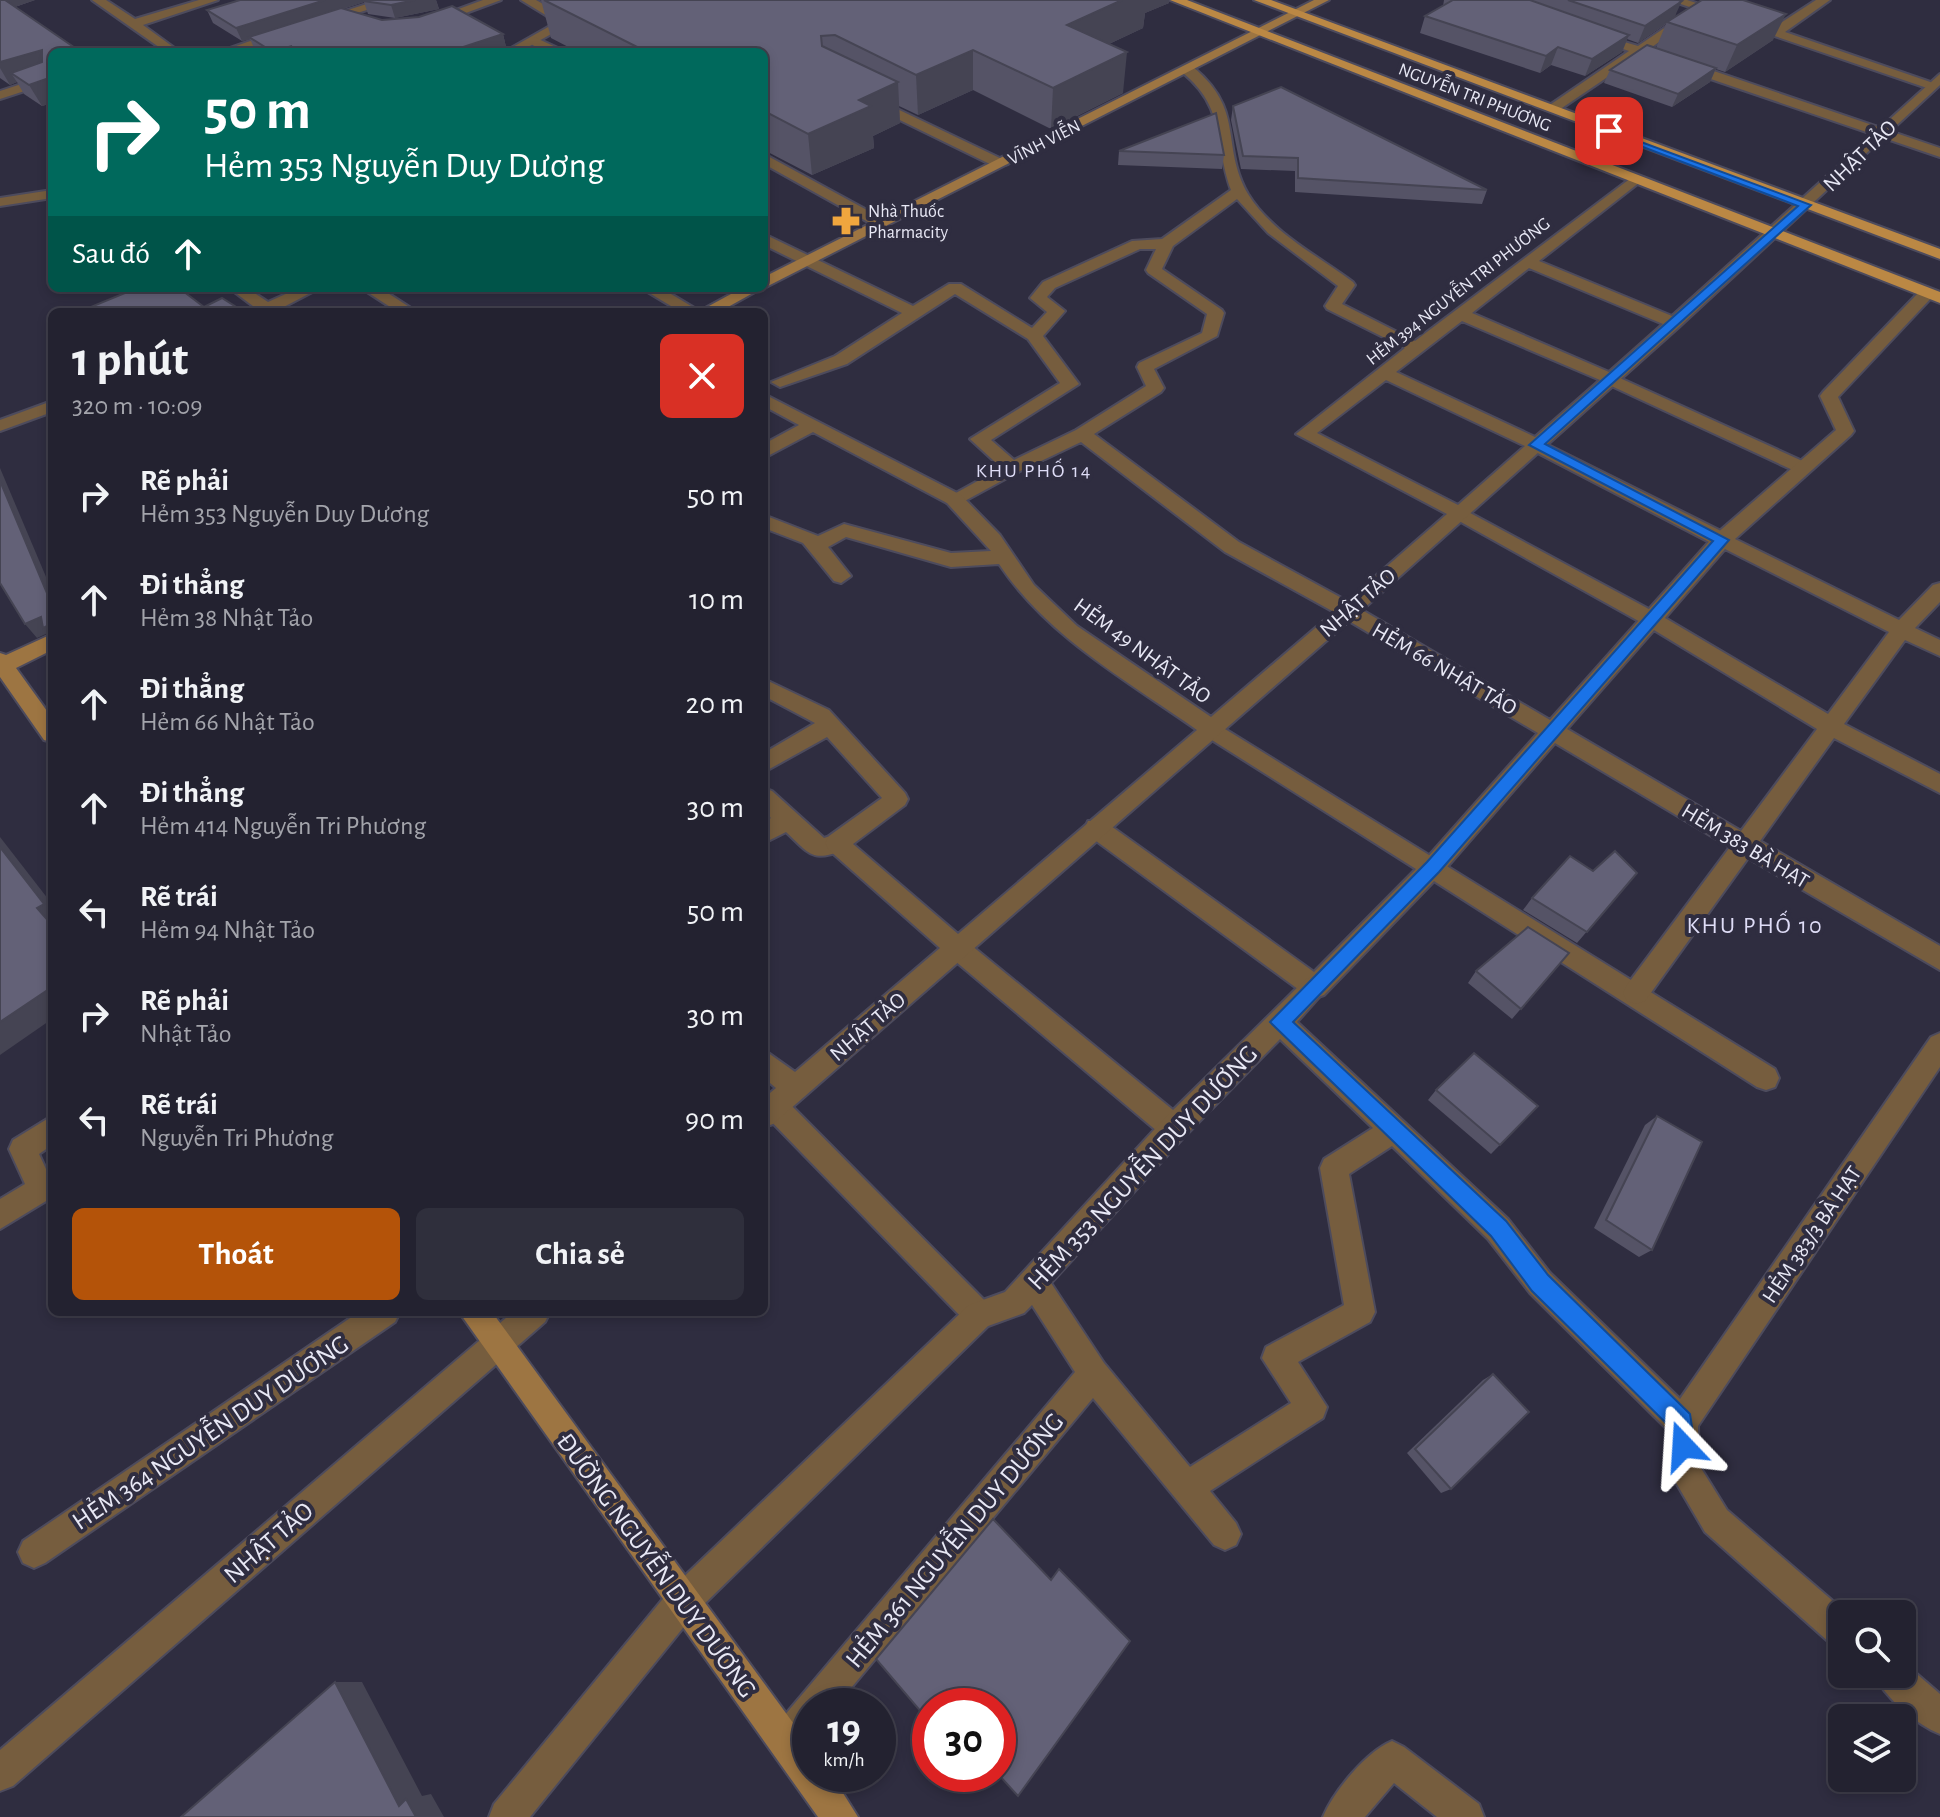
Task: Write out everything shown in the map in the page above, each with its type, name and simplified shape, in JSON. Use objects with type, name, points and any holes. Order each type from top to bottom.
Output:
[{"type":"main road","name":"NGUYỄN TRI PHƯƠNG","points":[[1176,0],[1933,296]]},
{"type":"main road","name":"NGUYỄN TRI PHƯƠNG","points":[[1260,0],[1940,254]]},
{"type":"street","points":[[98,0],[136,23],[155,46],[161,48]]},
{"type":"street","points":[[136,23],[212,0]]},
{"type":"street","points":[[237,48],[392,0]]},
{"type":"street","points":[[414,27],[495,0]]},
{"type":"street","points":[[527,0],[565,21]]},
{"type":"street","points":[[519,48],[606,0]]},
{"type":"street","name":"VĨNH VIỄN","points":[[768,281],[1323,0]]},
{"type":"street","points":[[1675,0],[1936,82]]},
{"type":"street","points":[[1775,33],[1824,0]]},
{"type":"street","points":[[1551,109],[1701,9]]},
{"type":"street","points":[[349,15],[365,23]]},
{"type":"street","points":[[1581,30],[1940,153]]},
{"type":"street","points":[[534,41],[548,48]]},
{"type":"street","points":[[1188,70],[1217,95],[1239,191],[1262,220],[1347,285],[1333,306],[1417,348]]},
{"type":"street","points":[[0,95],[48,79]]},
{"type":"street","name":"NHẬT TẢO","points":[[777,1103],[1348,611],[1775,234],[1936,82]]},
{"type":"street","points":[[861,95],[1001,164]]},
{"type":"street","points":[[768,164],[882,224]]},
{"type":"street","name":"HẺM 394 NGUYỄN TRI PHƯƠNG","points":[[1459,513],[1305,434],[1635,179]]},
{"type":"street","points":[[768,404],[954,499],[1082,434],[1155,388],[1145,367],[1209,336],[1216,313],[1154,270],[1166,244],[1239,191]]},
{"type":"street","points":[[0,202],[48,195]]},
{"type":"street","points":[[768,241],[805,262],[914,312]]},
{"type":"street","points":[[1034,336],[1057,311],[1038,298],[1049,285],[1137,244],[1166,244]]},
{"type":"street","points":[[1528,262],[1674,323]]},
{"type":"street","points":[[768,402],[780,382],[841,360],[955,287],[1034,336],[1070,384],[979,439],[1012,468]]},
{"type":"street","points":[[243,292],[266,308]]},
{"type":"street","points":[[269,308],[303,292]]},
{"type":"street","points":[[376,292],[402,308]]},
{"type":"street","points":[[656,292],[686,308]]},
{"type":"street","points":[[714,308],[746,292]]},
{"type":"street","points":[[1433,867],[1722,540],[1845,431],[1829,396],[1933,296]]},
{"type":"street","points":[[1460,314],[1611,379],[1803,468]]},
{"type":"street","points":[[1385,373],[1536,445],[1940,649]]},
{"type":"street","points":[[768,374],[780,382]]},
{"type":"street","points":[[0,426],[48,408]]},
{"type":"street","points":[[768,450],[812,425]]},
{"type":"street","name":"HẺM 66 NHẬT TẢO","points":[[1082,434],[1232,547],[1552,730]]},
{"type":"street","name":"HẺM 49 NHẬT TẢO","points":[[954,499],[1004,557],[1027,590],[1070,631],[1212,729],[1636,993],[1766,1078]]},
{"type":"street","points":[[1459,513],[1651,619],[1830,726],[1940,784]]},
{"type":"street","points":[[768,522],[810,538],[841,576]]},
{"type":"street","points":[[816,545],[844,530],[951,560],[1004,557]]},
{"type":"street","points":[[1636,993],[1743,842],[1901,630],[1940,590]]},
{"type":"street","points":[[48,643],[1,664],[48,729]]},
{"type":"street","points":[[768,689],[821,716],[897,799],[837,843],[820,849],[768,801]]},
{"type":"street","points":[[768,761],[830,725]]},
{"type":"street","name":"HẺM 383 BÀ HẠT","points":[[1552,730],[1940,959]]},
{"type":"street","points":[[768,832],[788,819]]},
{"type":"street","points":[[1096,828],[1315,987]]},
{"type":"street","points":[[837,843],[957,948],[1174,1128]]},
{"type":"street","name":"HẺM 353 NGUYỄN DUY DƯƠNG","points":[[507,1817],[683,1601],[979,1315],[1014,1303],[1174,1128],[1433,867]]},
{"type":"street","points":[[1280,1022],[1498,1229],[1540,1283],[1682,1422],[1684,1469],[1716,1521],[1828,1619]]},
{"type":"street","name":"HẺM 383/3 BÀ HẠT","points":[[1682,1422],[1940,1045]]},
{"type":"street","points":[[768,1075],[777,1103],[979,1315]]},
{"type":"street","points":[[1187,1488],[1312,1407],[1277,1358],[1360,1312],[1334,1168],[1393,1130]]},
{"type":"street","points":[[0,1215],[41,1189],[23,1149],[48,1132]]},
{"type":"street","points":[[1033,1281],[1093,1374],[1225,1534]]},
{"type":"street","name":"HẺM 364 NGUYỄN DUY DƯƠNG","points":[[34,1552],[379,1316]]},
{"type":"street","name":"ĐƯỜNG NGUYỄN DUY DƯƠNG","points":[[477,1316],[840,1817]]},
{"type":"street","name":"NHẬT TẢO","points":[[0,1773],[530,1316]]},
{"type":"street","name":"HẺM 361 NGUYỄN DUY DƯƠNG","points":[[829,1688],[1093,1374]]},
{"type":"street","points":[[1907,1688],[1940,1717]]},
{"type":"street","points":[[785,1741],[792,1733]]},
{"type":"street","points":[[1341,1817],[1392,1759],[1466,1817]]},
{"type":"building","points":[[0,0],[5,0],[75,48],[48,48],[48,78],[29,85],[11,73],[42,62],[42,50],[0,62]]},
{"type":"building","points":[[240,0],[325,0],[236,28],[207,10]]},
{"type":"building","points":[[365,0],[415,0],[391,5]]},
{"type":"building","points":[[544,0],[1122,0],[1067,25],[1127,52],[1053,88],[973,50],[916,75],[835,35],[821,36],[822,46],[898,82],[859,100],[871,106],[808,134],[768,113],[768,48],[639,48]]},
{"type":"building","points":[[1453,0],[1530,0],[1629,35],[1592,59],[1558,47],[1546,56],[1425,16]]},
{"type":"building","points":[[1568,0],[1678,0],[1682,1],[1645,26]]},
{"type":"building","points":[[1702,0],[1743,0],[1786,14],[1737,45],[1667,22]]},
{"type":"building","points":[[452,6],[503,34],[460,48],[267,48],[249,37],[341,8],[382,20],[419,17]]},
{"type":"building","points":[[1647,45],[1716,68],[1678,94],[1610,70]]},
{"type":"building","points":[[1281,87],[1487,190],[1298,178],[1298,158],[1243,156],[1233,106]]},
{"type":"building","points":[[1216,113],[1224,155],[1119,151]]},
{"type":"building","points":[[127,292],[184,292],[204,307],[222,298],[238,308],[88,308]]},
{"type":"building","points":[[0,481],[48,595],[48,625],[43,628],[41,617],[25,624],[0,583]]},
{"type":"building","points":[[0,847],[44,904],[37,908],[48,920],[48,990],[0,1022]]},
{"type":"building","points":[[1615,851],[1637,873],[1587,932],[1532,898],[1570,856],[1593,871]]},
{"type":"building","points":[[1528,927],[1569,953],[1521,1009],[1476,971]]},
{"type":"building","points":[[1474,1053],[1538,1106],[1500,1145],[1436,1090]]},
{"type":"building","points":[[1657,1116],[1702,1142],[1652,1250],[1606,1220]]},
{"type":"building","points":[[1493,1374],[1529,1412],[1451,1489],[1415,1449]]},
{"type":"building","points":[[993,1519],[1051,1580],[1059,1569],[1130,1641],[1018,1796],[1014,1792],[1016,1688],[912,1688],[912,1701],[876,1659]]},
{"type":"building","points":[[335,1682],[399,1806],[406,1799],[416,1817],[181,1817]]},
{"type":"place","name":"Nhà Thuốc Pharmacity","points":[[846,221]]},
{"type":"district","name":"KHU PHỐ 14","points":[[1034,470]]},
{"type":"district","name":"KHU PHỐ 10","points":[[1755,925]]},
{"type":"route","points":[[1609,131],[1806,205],[1536,445],[1722,540],[1433,867],[1280,1022],[1498,1229],[1540,1283],[1682,1422],[1683,1446]]}]
